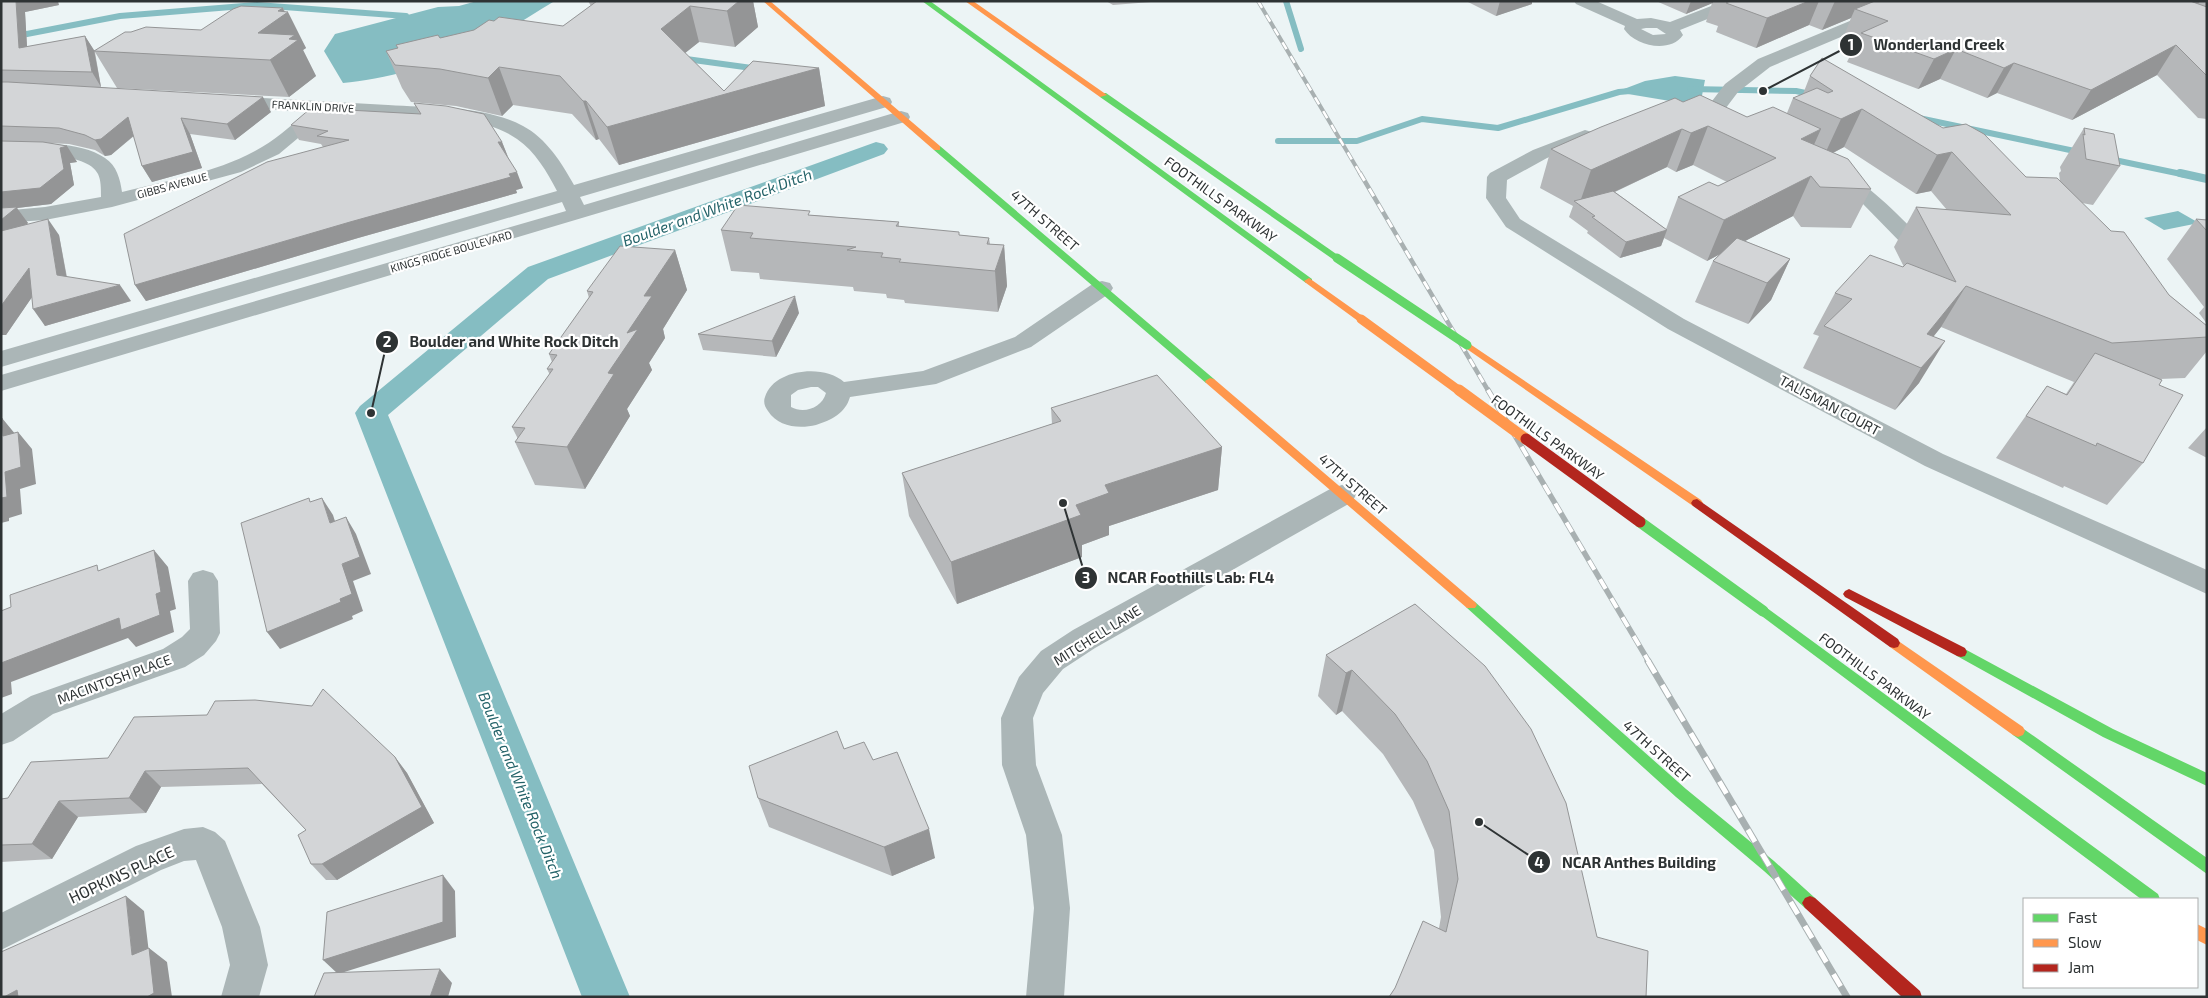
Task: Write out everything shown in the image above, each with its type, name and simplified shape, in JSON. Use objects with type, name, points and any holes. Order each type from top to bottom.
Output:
[{"type":"main road","name":"47TH STREET","points":[[766,1],[1490,621],[1681,794],[1769,866],[1914,997]]},
{"type":"main road","name":"FOOTHILLS PARKWAY","points":[[924,1],[1762,611],[2152,898]]},
{"type":"main road","name":"FOOTHILLS PARKWAY","points":[[968,1],[1337,258],[1773,556],[2207,867]]},
{"type":"main road","points":[[1773,556],[1928,634],[2108,733],[2207,780]]},
{"type":"street","points":[[1582,1],[1636,24],[1633,27],[1634,32],[1643,38],[1657,40],[1673,37],[1674,32],[1669,28],[1739,1]]},
{"type":"street","points":[[1686,118],[1714,120],[1742,76],[1764,63],[1913,1]]},
{"type":"street","name":"FRANKLIN DRIVE","points":[[216,101],[457,115],[486,119],[518,130],[534,142],[569,194],[578,214]]},
{"type":"street","name":"KINGS RIDGE BOULEVARD","points":[[1,359],[883,102]]},
{"type":"street","name":"GIBBS AVENUE","points":[[1,216],[58,212],[112,201],[223,171],[253,160],[277,146],[324,107]]},
{"type":"street","name":"KINGS RIDGE BOULEVARD","points":[[1,383],[901,117]]},
{"type":"street","name":"TALISMAN COURT","points":[[1603,130],[1540,154],[1497,177],[1496,198],[1513,223],[1676,324],[1934,460],[2207,583]]},
{"type":"street","points":[[1,148],[79,153],[96,159],[106,169],[112,201]]},
{"type":"street","points":[[1818,165],[1870,200],[1912,241]]},
{"type":"street","points":[[839,391],[927,378],[1023,342],[1102,288]]},
{"type":"street","name":"MITCHELL LANE","points":[[1045,997],[1052,908],[1044,835],[1020,765],[1018,718],[1030,686],[1052,660],[1084,639],[1342,495]]},
{"type":"street","name":"MACINTOSH PLACE","points":[[1,731],[42,705],[174,658],[194,646],[205,633],[203,581]]},
{"type":"street","name":"HOPKINS PLACE","points":[[1,932],[149,858],[184,844],[203,843],[212,852],[241,927],[249,965],[240,997]]},
{"type":"water","points":[[477,1],[553,2],[496,37],[463,53],[430,65],[393,75],[343,83],[324,51],[335,34],[438,7],[459,6]]},
{"type":"water","points":[[1675,76],[1705,80],[1700,106],[1616,92],[1645,81]]},
{"type":"water","points":[[2178,211],[2199,223],[2164,230],[2144,218]]},
{"type":"building","points":[[1,1],[16,1],[19,48],[85,36],[92,72],[1,70]]},
{"type":"building","points":[[597,1],[739,1],[727,11],[690,6],[661,29],[724,91],[753,61],[819,68],[607,127],[586,101],[583,101],[560,76],[499,67],[488,78],[440,69],[395,65],[386,51],[398,48],[396,45],[438,35],[440,38],[474,30],[489,20],[494,21],[499,17],[563,26]]},
{"type":"building","points":[[1730,1],[1809,1],[1767,18],[1726,3]]},
{"type":"building","points":[[1875,1],[2190,1],[2207,7],[2207,76],[2176,45],[2091,90],[2014,63],[2004,68],[1956,49],[1934,59],[1861,33],[1888,21],[1855,9]]},
{"type":"building","points":[[241,6],[283,8],[278,11],[288,12],[258,33],[295,35],[289,39],[298,40],[270,60],[94,51],[125,32],[146,27],[201,30],[233,9]]},
{"type":"building","points":[[1822,58],[1943,128],[1966,124],[1984,134],[2026,177],[2057,178],[2111,231],[2124,232],[2169,295],[2207,326],[2207,337],[2112,343],[1966,286],[1927,334],[1945,341],[1921,368],[1824,326],[1852,299],[1835,293],[1870,255],[1903,267],[1907,263],[1956,282],[1916,207],[2011,215],[1952,152],[1937,155],[1862,109],[1841,119],[1793,98],[1817,88],[1828,93],[1833,91],[1810,76]]},
{"type":"building","points":[[1,82],[263,97],[227,124],[181,118],[193,152],[142,166],[128,117],[101,139],[95,140],[85,135],[59,128],[1,126]]},
{"type":"building","points":[[1700,95],[1747,117],[1773,107],[1821,129],[1801,139],[1848,159],[1871,189],[1820,187],[1811,176],[1724,220],[1678,197],[1709,182],[1718,186],[1776,158],[1708,126],[1691,133],[1682,129],[1591,170],[1551,149],[1675,98],[1683,102]]},
{"type":"building","points":[[414,103],[446,106],[484,114],[502,142],[498,142],[517,172],[509,174],[511,177],[135,285],[124,234],[267,162],[349,140],[317,136],[328,131],[291,125],[311,108],[421,114]]},
{"type":"building","points":[[2084,128],[2114,134],[2120,166],[2086,159]]},
{"type":"building","points":[[1,141],[43,142],[67,146],[60,148],[64,169],[40,188],[1,192]]},
{"type":"building","points":[[1613,191],[1667,230],[1626,242],[1574,201]]},
{"type":"building","points":[[738,205],[810,211],[808,215],[899,222],[896,226],[959,232],[959,235],[989,238],[987,244],[1004,245],[995,271],[899,262],[901,259],[881,257],[883,253],[847,250],[856,247],[750,238],[753,233],[721,230]]},
{"type":"building","points":[[17,207],[1,220],[1,208]]},
{"type":"building","points":[[48,219],[57,275],[120,285],[33,309],[29,268],[1,306],[1,231]]},
{"type":"building","points":[[2196,219],[2207,220],[2207,231]]},
{"type":"building","points":[[1737,238],[1790,259],[1767,283],[1713,261]]},
{"type":"building","points":[[620,246],[675,250],[644,296],[652,296],[627,333],[638,329],[608,373],[614,374],[567,447],[515,442],[525,428],[512,427],[553,369],[547,369],[557,355],[549,354],[593,292],[587,291]]},
{"type":"building","points":[[795,296],[772,341],[698,334]]},
{"type":"building","points":[[2095,353],[2162,380],[2159,385],[2183,395],[2143,463],[2097,443],[2096,446],[2026,416],[2047,386],[2067,395]]},
{"type":"building","points":[[1157,375],[1222,447],[1105,485],[1109,493],[1076,505],[1081,515],[951,562],[902,473],[1061,421],[1051,408]]},
{"type":"building","points":[[1,419],[3,436],[18,432],[21,467],[5,472],[7,497],[1,498]]},
{"type":"building","points":[[309,498],[310,502],[322,498],[330,523],[346,517],[360,557],[342,564],[352,594],[340,599],[341,602],[267,632],[241,523]]},
{"type":"building","points":[[154,550],[161,592],[156,594],[160,615],[121,630],[119,618],[1,663],[1,611],[11,607],[10,595],[97,565],[98,571]]},
{"type":"building","points":[[1415,604],[1485,666],[1531,729],[1566,803],[1597,937],[1648,951],[1646,997],[1389,997],[1395,988],[1423,921],[1446,932],[1458,879],[1449,811],[1427,761],[1395,714],[1352,670],[1346,673],[1326,655]]},
{"type":"building","points":[[323,689],[395,757],[422,807],[322,864],[311,864],[298,835],[306,830],[248,768],[145,771],[129,798],[59,801],[32,844],[1,845],[1,799],[8,798],[31,762],[108,758],[134,717],[207,715],[215,701],[255,700],[312,706]]},
{"type":"building","points":[[837,731],[844,749],[864,742],[873,760],[897,752],[929,829],[884,847],[758,798],[749,766]]},
{"type":"building","points":[[443,875],[443,922],[323,960],[327,912]]},
{"type":"building","points":[[126,896],[132,955],[149,948],[154,993],[147,997],[18,997],[17,990],[1,997],[1,952]]},
{"type":"building","points":[[440,969],[430,997],[314,997],[324,973]]},
{"type":"waterway","name":"Boulder and White Rock Ditch","points":[[1286,1],[1301,49]]},
{"type":"waterway","points":[[1,39],[120,16],[257,5],[406,16]]},
{"type":"waterway","points":[[679,58],[759,69]]},
{"type":"waterway","points":[[1690,89],[1796,91],[1815,95]]},
{"type":"waterway","points":[[1278,141],[1357,141],[1422,119],[1498,128],[1619,92],[1630,91]]},
{"type":"waterway","points":[[1914,117],[2084,153]]},
{"type":"waterway","name":"Boulder and White Rock Ditch","points":[[606,997],[371,413],[538,273],[876,149]]},
{"type":"waterway","points":[[2105,158],[2186,175]]},
{"type":"waterway","points":[[2180,173],[2207,179]]},
{"type":"railway","points":[[1258,1],[1361,175]]},
{"type":"railway","points":[[1360,173],[1489,392]]},
{"type":"railway","points":[[1488,390],[1649,662]]},
{"type":"railway","points":[[1648,661],[1847,997]]},
{"type":"traffic: fast","points":[[925,1],[1309,281]]},
{"type":"traffic: fast","points":[[1103,95],[1337,258]]},
{"type":"traffic: fast","points":[[937,148],[1210,381]]},
{"type":"traffic: fast","points":[[1337,258],[1467,345]]},
{"type":"traffic: fast","points":[[1640,522],[1763,611]]},
{"type":"traffic: fast","points":[[1471,605],[1681,793],[1769,866],[1810,903]]},
{"type":"traffic: fast","points":[[1763,611],[2152,898]]},
{"type":"traffic: fast","points":[[1961,652],[2108,733],[2207,780]]},
{"type":"traffic: fast","points":[[2018,731],[2207,867]]},
{"type":"traffic: slow","points":[[766,1],[937,148]]},
{"type":"traffic: slow","points":[[968,1],[1103,95]]},
{"type":"traffic: slow","points":[[1309,281],[1361,319]]},
{"type":"traffic: slow","points":[[1361,319],[1526,439]]},
{"type":"traffic: slow","points":[[1467,345],[1697,503]]},
{"type":"traffic: slow","points":[[1210,381],[1471,605]]},
{"type":"traffic: slow","points":[[1894,643],[2018,731]]},
{"type":"traffic: slow","points":[[2198,932],[2207,938]]},
{"type":"traffic: jam","points":[[1526,439],[1640,522]]},
{"type":"traffic: jam","points":[[1697,503],[1894,643]]},
{"type":"traffic: jam","points":[[1849,594],[1961,652]]},
{"type":"traffic: jam","points":[[1810,903],[1914,997]]},
{"type":"place","name":"Wonderland Creek","points":[[1763,91]]},
{"type":"place","name":"Boulder and White Rock Ditch","points":[[371,413]]},
{"type":"place","name":"NCAR Foothills Lab: FL4","points":[[1063,503]]},
{"type":"place","name":"NCAR Anthes Building","points":[[1479,822]]}]
